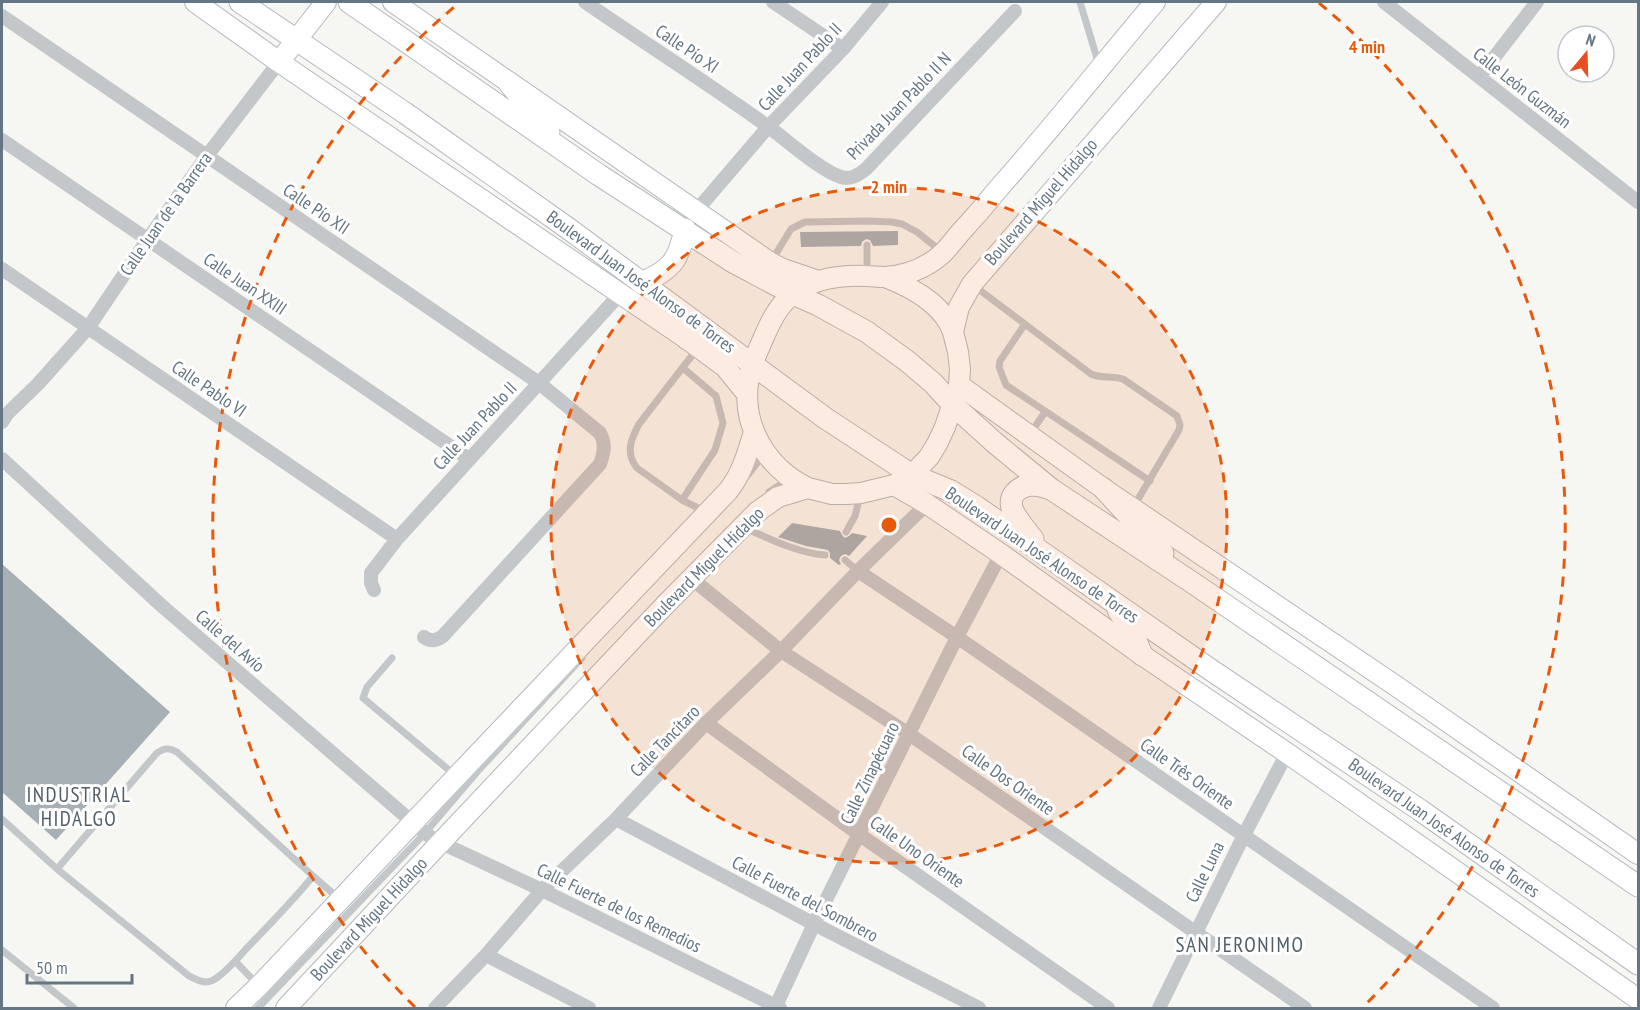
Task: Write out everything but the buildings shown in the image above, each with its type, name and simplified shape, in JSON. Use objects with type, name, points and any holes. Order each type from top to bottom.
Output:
[{"type":"main road","name":"Boulevard Juan José Alonso de Torres","points":[[240,2],[560,223],[825,418],[903,480],[940,486],[963,498],[1420,810],[1638,963]]},
{"type":"main road","points":[[349,2],[599,175],[733,262],[793,294],[818,304],[867,332],[924,376],[956,395],[995,443],[1051,489],[1638,886]]},
{"type":"main road","points":[[509,82],[565,151]]},
{"type":"main road","points":[[685,229],[680,251],[673,262],[658,275],[641,283],[693,343]]},
{"type":"main road","points":[[1044,552],[1014,511],[1012,499],[1016,491],[1032,485],[1051,489]]},
{"type":"main road","points":[[1104,489],[1193,583]]},
{"type":"main road","points":[[1110,600],[1126,621],[1142,655]]},
{"type":"street","name":"Boulevard Juan José Alonso de Torres","points":[[195,2],[279,62],[693,343],[729,371],[747,394]]},
{"type":"street","name":"Calle Juan de la Barrera","points":[[2,422],[88,328],[206,157],[326,2]]},
{"type":"street","points":[[393,2],[771,263],[818,281]]},
{"type":"street","name":"Calle Pío XI","points":[[585,2],[768,127]]},
{"type":"street","points":[[773,2],[843,49]]},
{"type":"street","name":"Calle Juan Pablo II","points":[[696,210],[768,127],[843,49],[882,2]]},
{"type":"street","points":[[808,489],[789,478],[765,452],[749,420],[748,378],[768,327],[778,309],[793,294],[818,281],[832,278],[903,274],[921,268],[943,253],[1155,2]]},
{"type":"street","name":"Boulevard Miguel Hidalgo","points":[[291,1005],[429,834],[692,579],[746,518],[778,497],[808,489],[832,494],[861,493],[903,480],[929,457],[938,444],[956,395],[960,369],[951,317],[959,307],[968,282],[1216,2]]},
{"type":"street","name":"Calle León Guzmán","points":[[1384,2],[1638,202]]},
{"type":"street","points":[[1479,77],[1537,2]]},
{"type":"street","name":"Privada Juan Pablo II N","points":[[768,127],[827,170],[843,178],[857,176],[1015,11]]},
{"type":"street","name":"Calle Pío XII","points":[[2,16],[539,383],[600,433],[604,441],[604,455],[600,464],[443,636],[433,641],[424,637]]},
{"type":"street","name":"Calle Juan XXIII","points":[[2,140],[469,459]]},
{"type":"street","name":"Calle Pablo VI","points":[[2,268],[397,539]]},
{"type":"street","points":[[875,276],[907,283],[951,317]]},
{"type":"street","name":"Calle Juan Pablo II","points":[[374,590],[371,573],[397,539],[621,293]]},
{"type":"street","points":[[956,395],[1028,436],[1387,679],[1638,854]]},
{"type":"street","name":"Boulevard Miguel Hidalgo","points":[[236,1008],[340,900],[429,834],[456,776],[736,482],[754,432]]},
{"type":"street","name":"Calle del Avío","points":[[2,459],[162,606],[429,834]]},
{"type":"street","name":"Boulevard Juan José Alonso de Torres","points":[[903,480],[927,504],[1638,999]]},
{"type":"street","name":"Calle Tancítaro","points":[[435,1008],[486,955],[542,890],[616,819],[706,723],[927,504]]},
{"type":"street","name":"Calle Zinapécuaro","points":[[777,1008],[814,924],[957,637],[1001,554]]},
{"type":"street","name":"Calle Três Oriente","points":[[858,571],[1493,1008]]},
{"type":"street","name":"Calle Dos Oriente","points":[[692,579],[781,651],[909,734],[1305,1008]]},
{"type":"street","name":"Calle Uno Oriente","points":[[706,723],[860,835],[1108,1008]]},
{"type":"street","name":"Calle Luna","points":[[1160,1008],[1195,933],[1287,753]]},
{"type":"street","name":"Calle Fuerte del Sombrero","points":[[616,819],[979,1008]]},
{"type":"street","name":"Calle Fuerte de los Remedios","points":[[429,834],[777,1008]]},
{"type":"street","points":[[486,955],[589,1008]]},
{"type":"lane","points":[[1080,2],[1100,68]]},
{"type":"lane","points":[[922,276],[942,262],[1165,2]]},
{"type":"lane","points":[[867,221],[867,231]]},
{"type":"lane","points":[[771,263],[791,229],[805,222],[867,221],[902,224],[917,232],[943,253]]},
{"type":"lane","points":[[867,245],[875,276]]},
{"type":"lane","points":[[968,282],[1091,374],[1097,377],[1123,378],[1177,416],[1179,430],[1133,508]]},
{"type":"lane","points":[[1024,324],[1000,361],[999,367],[1006,385],[1150,481]]},
{"type":"lane","points":[[693,343],[683,368],[639,424],[632,437],[629,455],[637,468],[682,500],[707,513]]},
{"type":"lane","points":[[682,500],[715,450],[723,423],[716,396],[683,368]]},
{"type":"lane","points":[[1028,436],[1046,412]]},
{"type":"lane","points":[[648,587],[737,490],[765,452]]},
{"type":"lane","points":[[765,495],[789,478]]},
{"type":"lane","points":[[846,532],[855,516],[861,493]]},
{"type":"lane","points":[[258,1008],[746,518],[785,544],[825,555]]},
{"type":"lane","points":[[845,560],[858,571]]},
{"type":"lane","points":[[277,1008],[429,834],[478,771],[591,648]]},
{"type":"lane","points":[[392,658],[367,687],[363,698],[456,776]]},
{"type":"lane","points":[[57,869],[156,754],[166,748],[177,752],[340,900]]},
{"type":"lane","points":[[2,819],[57,869],[189,976],[197,980],[208,982],[214,980],[235,961],[313,876]]},
{"type":"lane","points":[[2,950],[74,1008]]},
{"type":"lane","points":[[235,961],[259,986]]},
{"type":"district","name":"INDUSTRIAL HIDALGO","points":[[79,807]]},
{"type":"district","name":"SAN JERONIMO","points":[[1240,945]]}]
